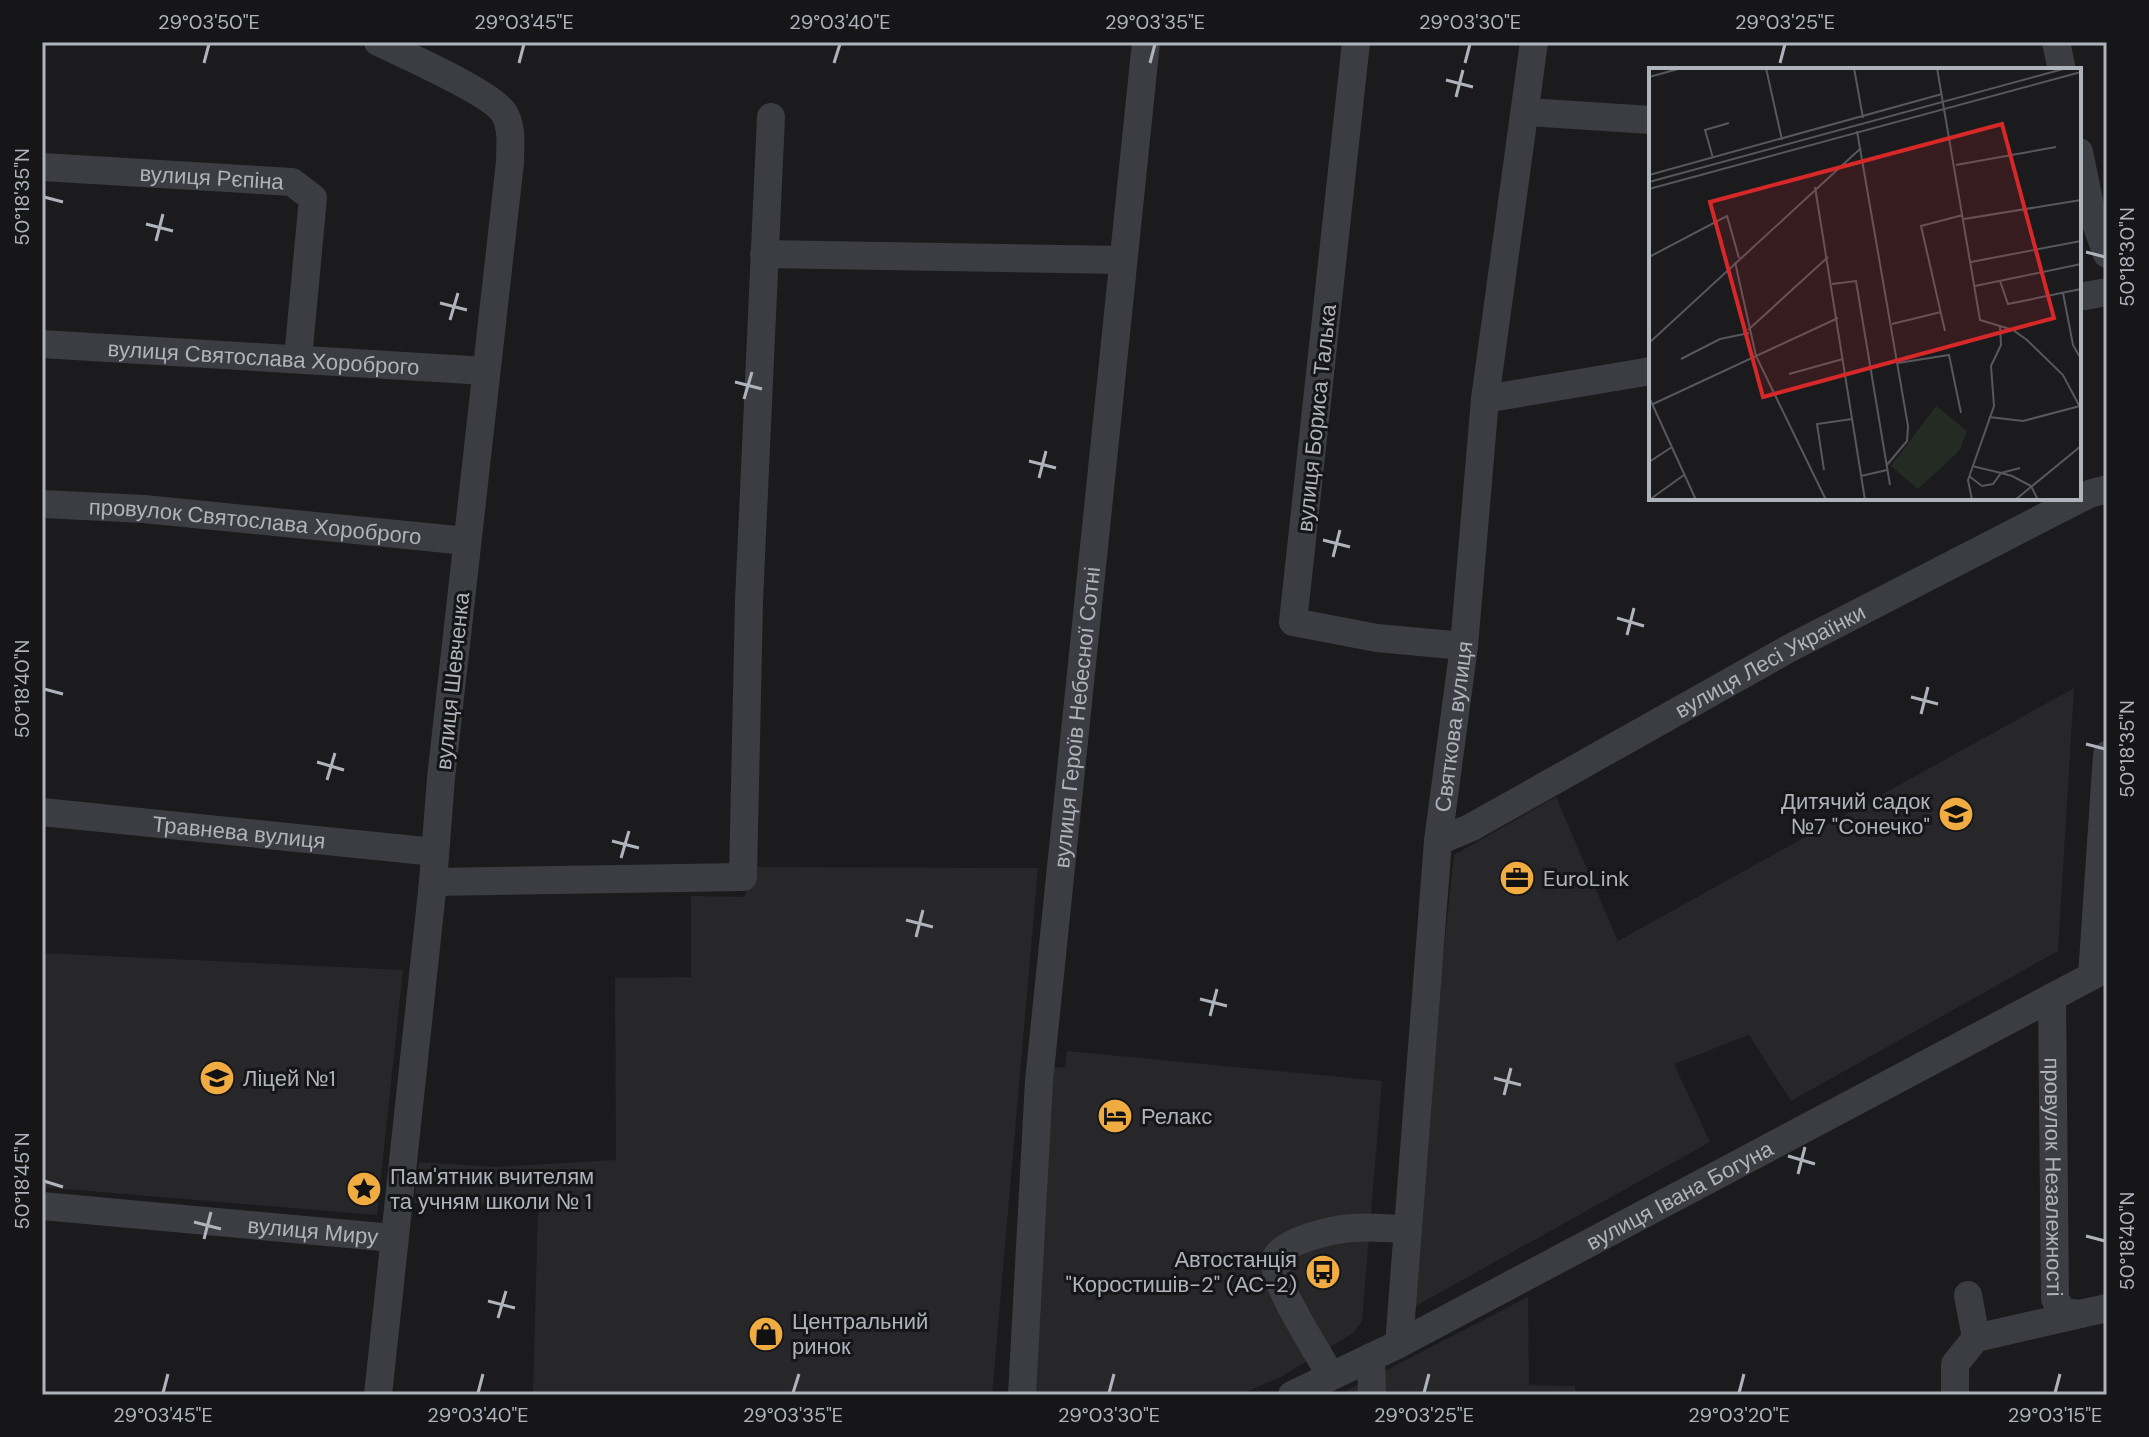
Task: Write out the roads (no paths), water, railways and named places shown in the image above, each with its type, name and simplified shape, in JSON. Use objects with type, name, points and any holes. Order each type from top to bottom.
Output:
[{"type":"street","name":"вулиця Героїв Небесної Сотні","points":[[1022,1395],[1039,1081],[1146,42]]},
{"type":"street","name":"вулиця Бориса Талька","points":[[1356,42],[1293,622],[1377,638],[1464,646]]},
{"type":"street","name":"Святкова вулиця","points":[[1399,1344],[1438,841],[1464,646],[1485,399],[1527,112],[1534,42]]},
{"type":"street","points":[[2056,42],[2062,68]]},
{"type":"street","name":"вулиця Шевченка","points":[[378,1395],[467,541],[510,162],[510,126],[502,109],[458,81],[383,43]]},
{"type":"street","points":[[1527,112],[1649,120]]},
{"type":"street","points":[[433,882],[743,877],[749,601],[771,117]]},
{"type":"street","points":[[2081,162],[2091,210],[2107,254]]},
{"type":"street","name":"вулиця Рєпіна","points":[[42,167],[292,182],[313,198],[298,358]]},
{"type":"street","points":[[764,254],[1122,260]]},
{"type":"street","points":[[2081,297],[2107,292]]},
{"type":"street","name":"вулиця Святослава Хороброго","points":[[42,344],[486,371]]},
{"type":"street","points":[[1485,399],[1649,371]]},
{"type":"street","name":"вулиця Лесі Українки","points":[[2081,498],[2107,489]]},
{"type":"street","name":"вулиця Лесі Українки","points":[[1438,841],[1470,828],[1790,648],[2077,500]]},
{"type":"street","name":"провулок Святослава Хороброго","points":[[42,504],[144,509],[467,541]]},
{"type":"street","points":[[2100,972],[2107,755]]},
{"type":"street","name":"Травнева вулиця","points":[[42,812],[435,852]]},
{"type":"street","name":"вулиця Івана Богуна","points":[[1292,1395],[1399,1344],[2100,972]]},
{"type":"street","name":"провулок Незалежності","points":[[2052,997],[2055,1299],[2063,1312],[2094,1311]]},
{"type":"street","name":"вулиця Миру","points":[[42,1206],[393,1238]]},
{"type":"street","points":[[1331,1376],[1285,1294],[1275,1268],[1277,1254],[1300,1240],[1349,1228],[1408,1229]]},
{"type":"street","points":[[1968,1295],[1976,1338]]},
{"type":"street","points":[[1955,1395],[1955,1364],[1976,1338],[2094,1311]]},
{"type":"street","points":[[1371,1357],[1372,1395]]},
{"type":"place","name":"Дитячий садок №7 \"Сонечко\"","points":[[1956,814]]},
{"type":"place","name":"EuroLink","points":[[1517,878]]},
{"type":"place","name":"Ліцей №1","points":[[217,1078]]},
{"type":"place","name":"Релакс","points":[[1115,1116]]},
{"type":"place","name":"Пам'ятник вчителям та учням школи № 1","points":[[364,1189]]},
{"type":"place","name":"Автостанція \"Коростишів-2\" (АС-2)","points":[[1323,1272]]},
{"type":"place","name":"Центральний ринок","points":[[766,1334]]}]
